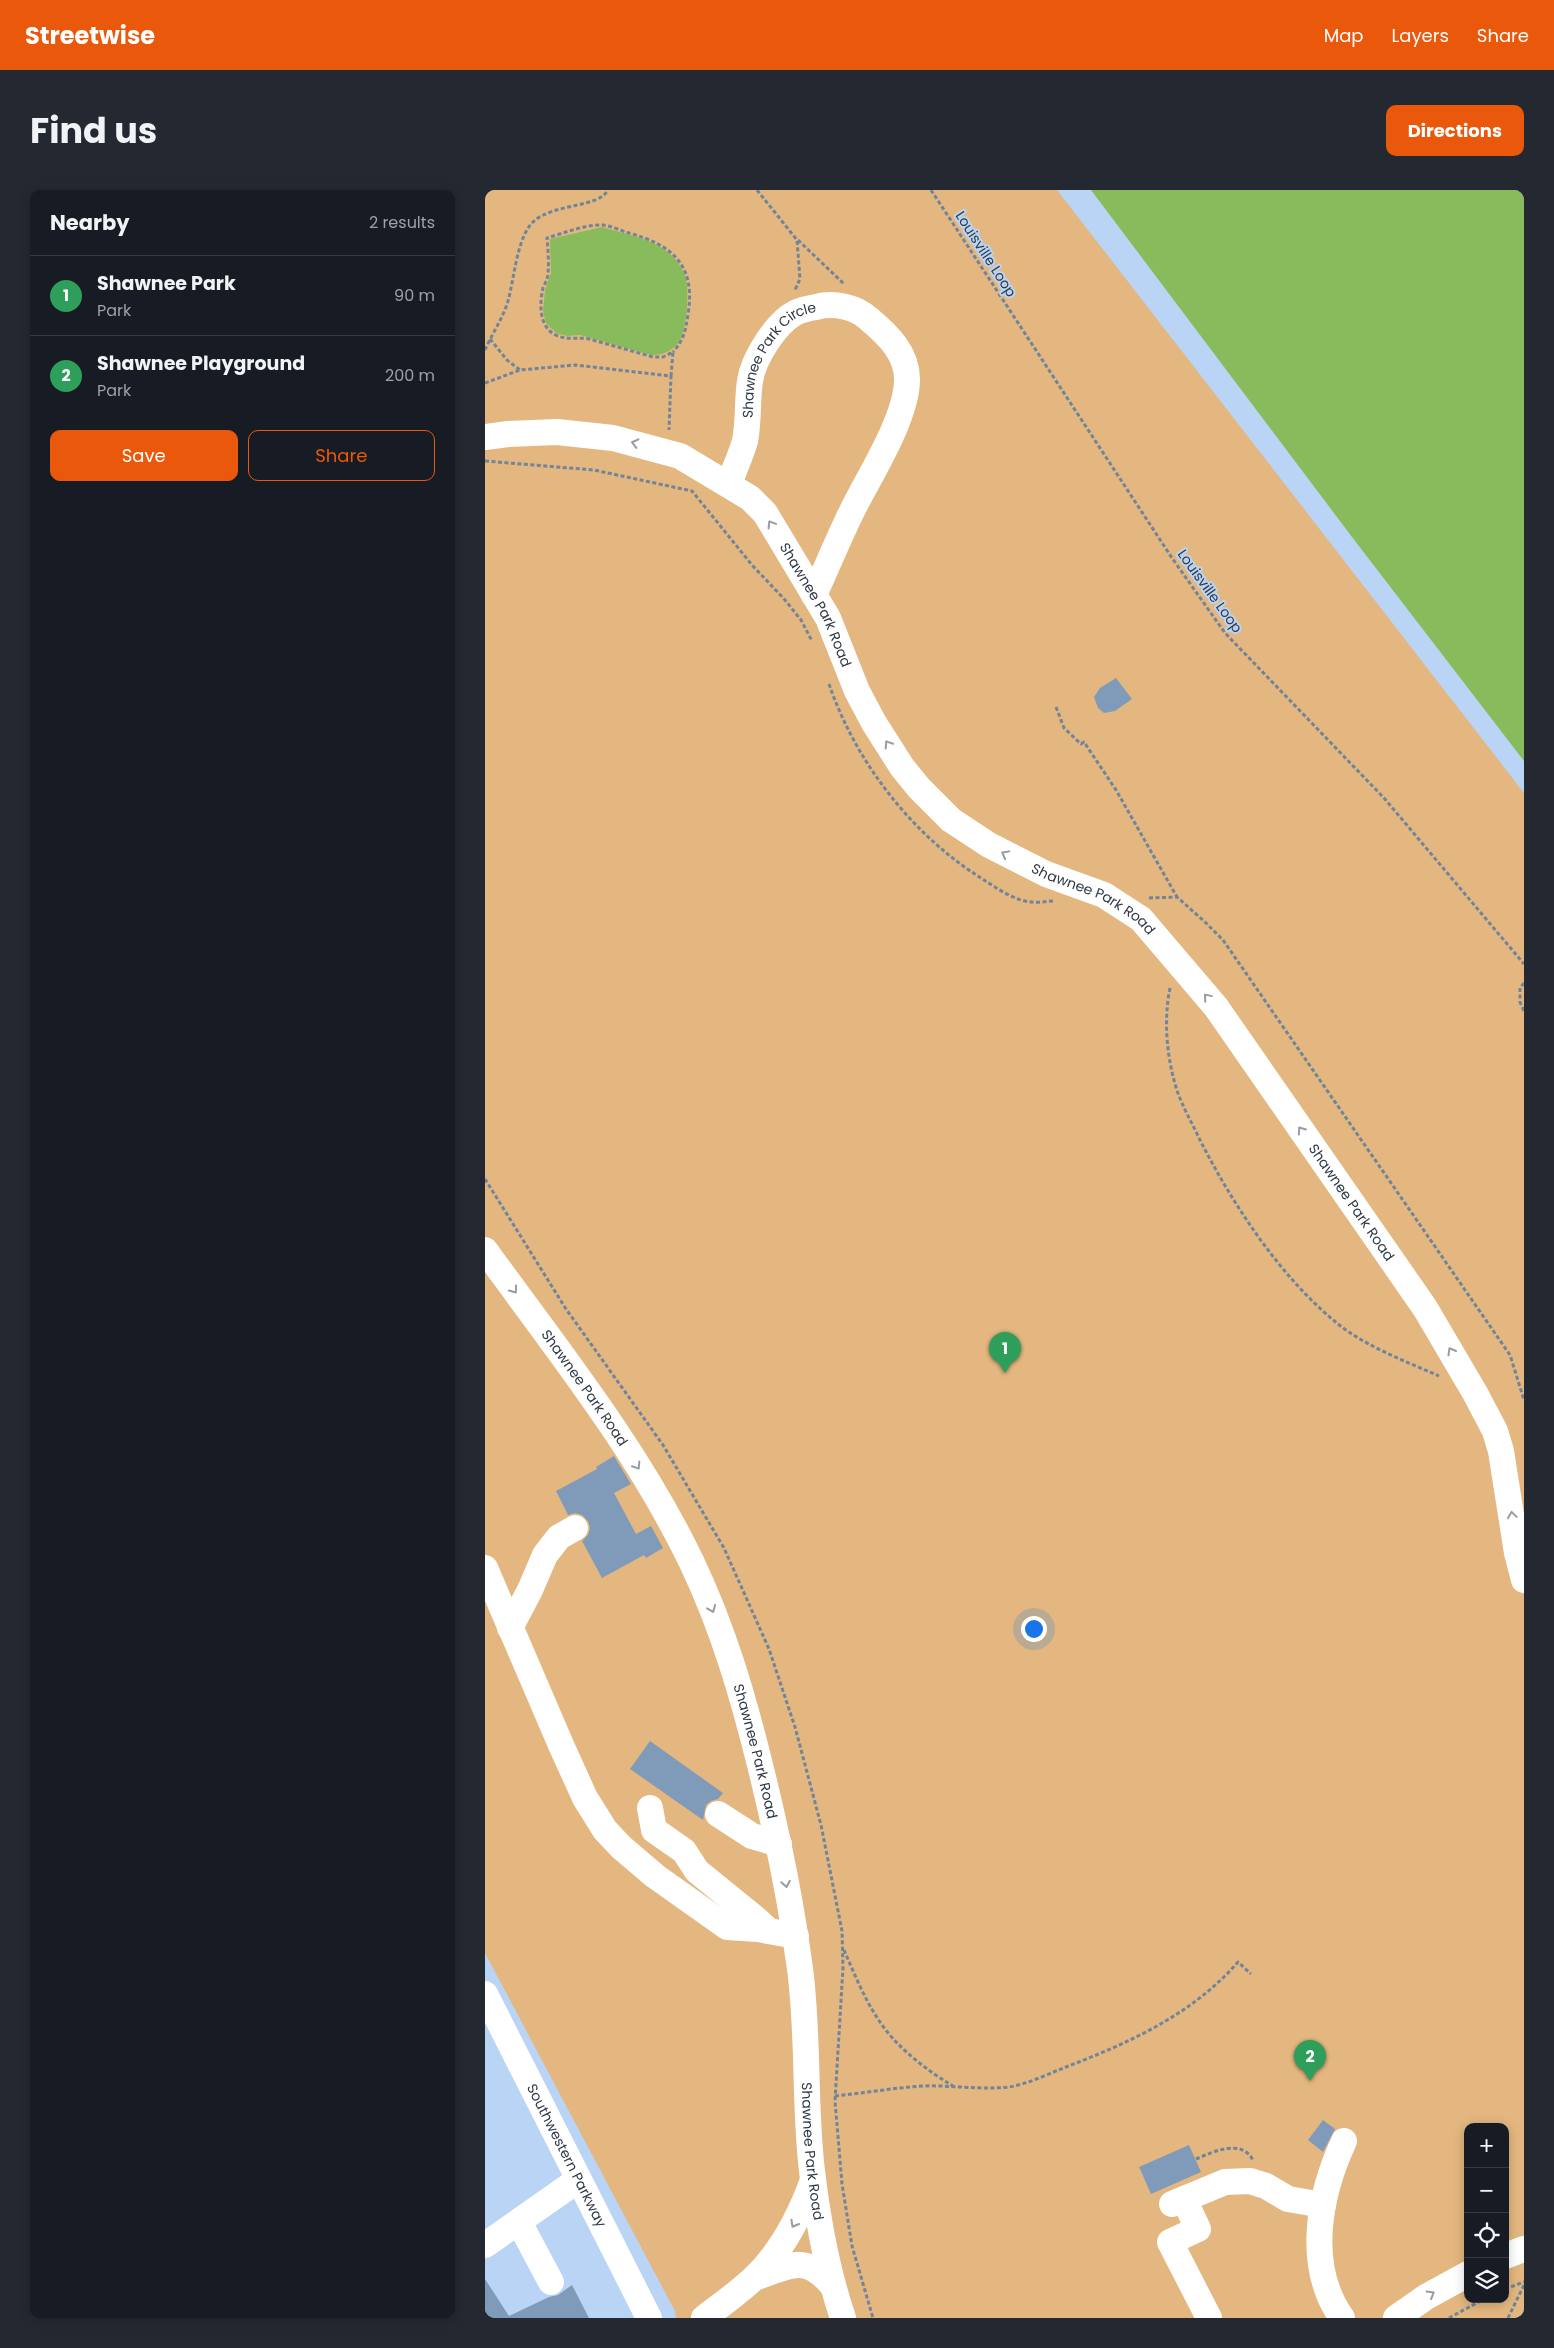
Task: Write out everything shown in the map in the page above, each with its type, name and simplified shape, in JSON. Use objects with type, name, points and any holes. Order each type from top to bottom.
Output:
[{"type":"street","name":"Shawnee Park Circle","points":[[729,484],[745,441],[750,379],[762,350],[770,338],[795,312],[826,304],[844,306],[866,315],[897,347],[904,362],[907,380],[905,397],[892,432],[852,512],[814,595]]},
{"type":"street","name":"Shawnee Park Road","points":[[485,437],[557,432],[613,438],[680,456],[750,498],[765,513],[828,618],[857,690],[874,723],[902,767],[938,808],[951,820],[1008,856],[1046,874],[1087,887],[1125,906],[1141,918],[1216,1007],[1425,1308],[1475,1393],[1495,1431],[1501,1451],[1517,1552],[1524,1580]]},
{"type":"street","name":"Shawnee Park Road","points":[[485,1250],[600,1410],[647,1481],[692,1563],[725,1643],[746,1708],[779,1844],[801,1974],[813,2179],[832,2285],[843,2318]]},
{"type":"street","points":[[511,1628],[545,1555],[559,1537],[575,1528]]},
{"type":"street","points":[[485,1568],[585,1798],[605,1830],[621,1847],[655,1876],[727,1927],[769,1931],[795,1936]]},
{"type":"street","points":[[650,1808],[654,1830],[684,1851],[697,1871],[769,1931]]},
{"type":"street","points":[[718,1814],[752,1836],[779,1844]]},
{"type":"street","name":"Southwestern Parkway","points":[[485,1994],[649,2318]]},
{"type":"street","points":[[1342,2318],[1327,2289],[1320,2265],[1320,2233],[1323,2205],[1331,2169],[1343,2141]]},
{"type":"street","points":[[705,2318],[753,2279],[794,2226],[813,2179]]},
{"type":"street","points":[[485,2245],[578,2180]]},
{"type":"street","points":[[1209,2318],[1170,2242],[1198,2229],[1178,2201],[1225,2182],[1250,2181],[1266,2186],[1288,2199],[1323,2205]]},
{"type":"street","points":[[519,2222],[551,2282]]},
{"type":"street","points":[[1509,2255],[1524,2249]]},
{"type":"street","points":[[753,2279],[788,2265],[804,2264],[820,2270],[832,2285]]},
{"type":"street","points":[[1396,2318],[1426,2297],[1464,2276]]},
{"type":"path","points":[[485,350],[507,303],[523,241],[531,223],[556,208],[587,204],[605,195],[608,190]]},
{"type":"path","points":[[757,190],[797,240],[850,290],[855,302],[866,315]]},
{"type":"path","name":"Louisville Loop","points":[[931,190],[1172,558],[1225,633],[1385,798],[1524,964]]},
{"type":"path","points":[[669,432],[673,352],[681,343],[685,333],[690,303],[690,283],[687,272],[679,260],[651,239],[603,225],[547,238],[548,275],[543,288],[541,307],[542,320],[549,330],[565,338],[589,339],[653,357],[663,357],[673,352]]},
{"type":"path","points":[[794,294],[800,278],[797,240]]},
{"type":"path","points":[[490,339],[507,360],[520,370]]},
{"type":"path","points":[[485,383],[520,370],[575,366],[614,368],[671,376]]},
{"type":"path","points":[[485,461],[594,470],[692,491],[752,565],[790,606],[801,620],[814,646]]},
{"type":"path","points":[[827,678],[839,713],[858,749],[889,792],[929,840],[961,866],[1017,898],[1031,902],[1059,901]]},
{"type":"path","points":[[1056,707],[1064,728],[1081,744],[1084,742],[1107,774],[1177,897],[1223,940],[1510,1355],[1524,1400]]},
{"type":"path","points":[[1143,898],[1177,897]]},
{"type":"path","points":[[1176,960],[1165,1010],[1172,1069],[1179,1095],[1221,1182],[1254,1231],[1277,1260],[1313,1300],[1339,1324],[1381,1349],[1441,1377]]},
{"type":"path","points":[[1524,983],[1520,988],[1524,1011]]},
{"type":"path","points":[[842,1947],[878,2020],[897,2042],[939,2077],[954,2086]]},
{"type":"path","points":[[835,2096],[922,2086],[954,2086],[984,2089],[1011,2087],[1106,2052],[1154,2030],[1225,1977],[1238,1962],[1251,1974]]},
{"type":"path","points":[[1196,2159],[1221,2148],[1240,2150],[1250,2155],[1253,2160],[1250,2181]]},
{"type":"path","points":[[1509,2288],[1524,2284]]},
{"type":"path","points":[[1508,2318],[1524,2284]]},
{"type":"path","points":[[1449,2318],[1476,2303]]},
{"type":"shaded area","points":[[485,190],[1057,190],[1524,793],[1524,2318],[676,2318],[675,2311],[485,1953]]},
{"type":"shaded area","points":[[1091,190],[1524,190],[1524,761],[1352,537]]},
{"type":"shaded area","points":[[602,227],[655,244],[670,254],[682,269],[687,285],[686,319],[680,340],[667,352],[651,355],[580,335],[567,336],[556,333],[546,323],[543,311],[545,290],[551,273],[550,239]]},
{"type":"building","points":[[1116,678],[1132,699],[1115,711],[1104,713],[1098,708],[1094,697],[1100,688]]},
{"type":"building","points":[[614,1456],[631,1484],[614,1493],[636,1534],[651,1526],[663,1548],[646,1558],[644,1555],[602,1578],[582,1541],[588,1535],[590,1528],[588,1521],[582,1515],[575,1513],[568,1515],[556,1491],[597,1469],[596,1467]]},
{"type":"building","points":[[650,1741],[723,1793],[718,1799],[706,1805],[703,1820],[630,1769]]},
{"type":"building","points":[[1323,2120],[1335,2129],[1323,2152],[1308,2140]]},
{"type":"building","points":[[1189,2145],[1201,2172],[1151,2194],[1139,2167]]},
{"type":"building","points":[[485,2279],[509,2316],[549,2297],[558,2295],[572,2285],[589,2318],[485,2318]]},
{"type":"place","name":"Shawnee Park","points":[[1005,1373]]},
{"type":"place","name":"Shawnee Playground","points":[[1310,2081]]}]
